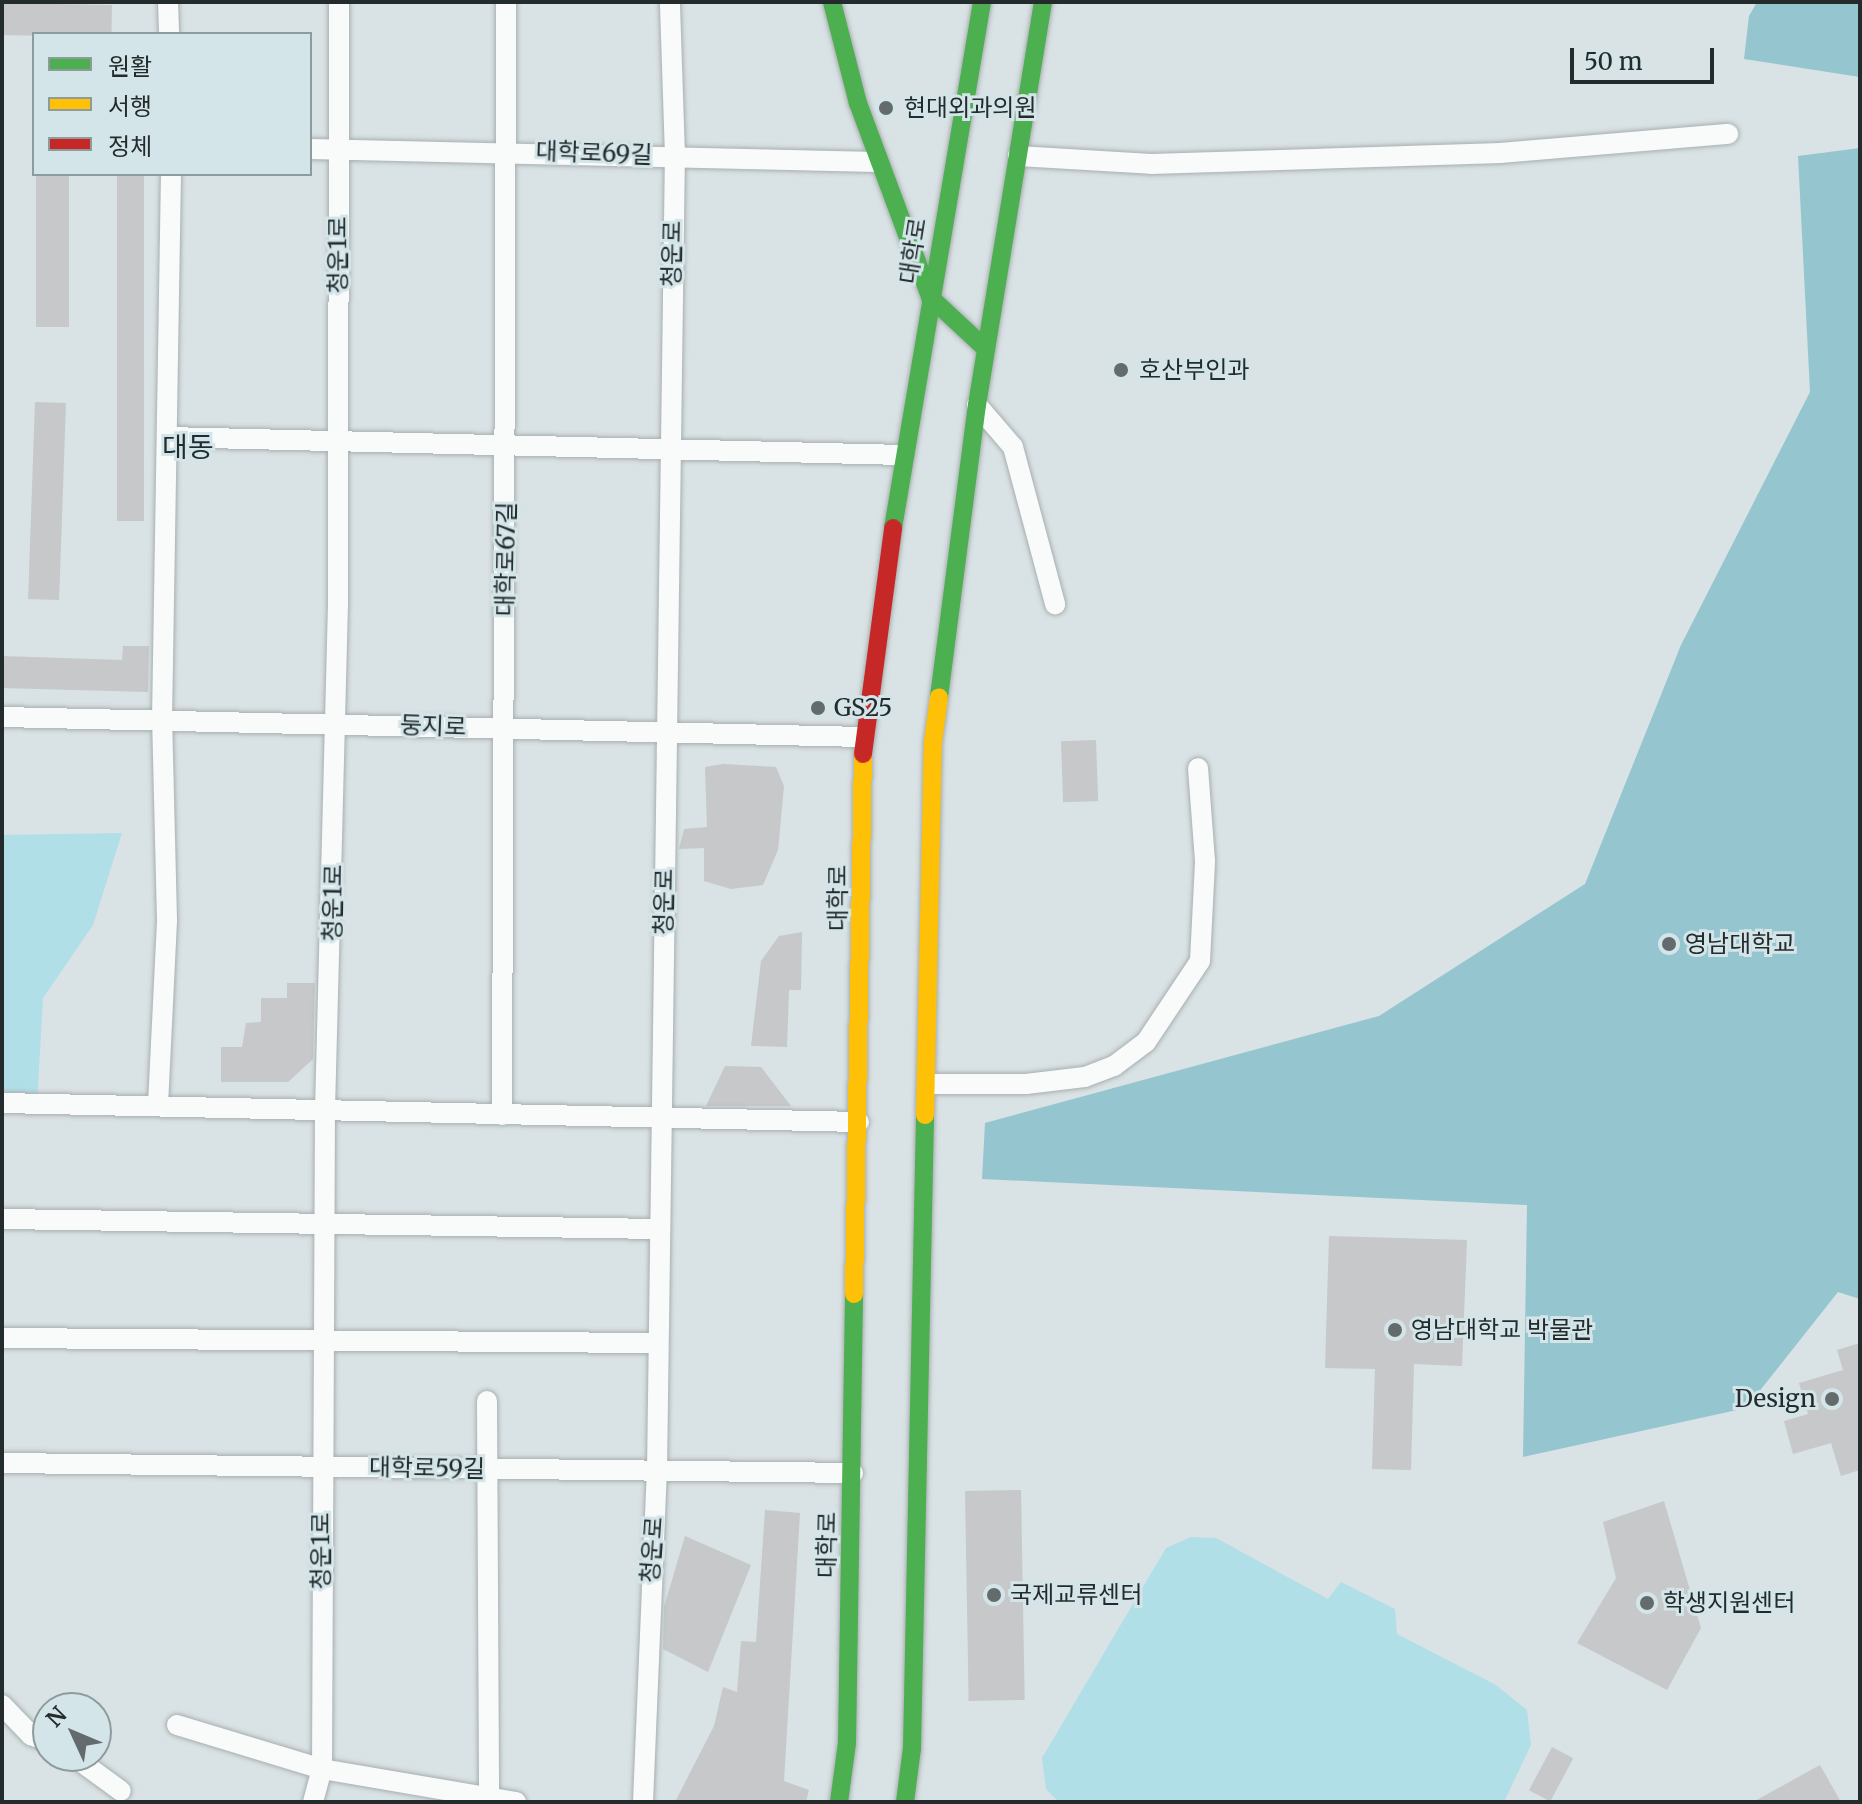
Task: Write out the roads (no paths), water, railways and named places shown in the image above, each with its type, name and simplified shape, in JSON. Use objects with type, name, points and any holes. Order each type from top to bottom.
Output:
[{"type":"main road","points":[[832,2],[878,162],[930,297],[986,349]]},
{"type":"main road","name":"대학로","points":[[839,1802],[847,1743],[863,737],[903,455],[982,2]]},
{"type":"main road","points":[[905,1802],[912,1748],[933,742],[977,405],[1043,2]]},
{"type":"street","points":[[168,2],[169,32]]},
{"type":"street","name":"청운1로","points":[[313,1802],[322,1769],[323,1223],[337,724],[339,2]]},
{"type":"street","name":"대학로67길","points":[[502,1115],[503,728],[508,444],[506,2]]},
{"type":"street","name":"청운로","points":[[643,1802],[657,1472],[668,447],[675,156],[670,2]]},
{"type":"street","points":[[1018,156],[1151,164],[1501,153],[1728,134]]},
{"type":"street","name":"대학로69길","points":[[312,149],[506,150],[878,162]]},
{"type":"street","points":[[158,1105],[167,920],[162,721],[171,176]]},
{"type":"street","points":[[977,405],[1013,447],[1055,604]]},
{"type":"street","points":[[167,437],[903,455]]},
{"type":"street","name":"둥지로","points":[[2,717],[863,737]]},
{"type":"street","points":[[928,1084],[1026,1084],[1085,1077],[1114,1066],[1146,1042],[1200,961],[1205,861],[1198,768]]},
{"type":"street","points":[[2,1103],[859,1122]]},
{"type":"street","points":[[2,1219],[659,1229]]},
{"type":"street","points":[[2,1338],[658,1343]]},
{"type":"street","points":[[487,1401],[490,1800]]},
{"type":"street","name":"대학로59길","points":[[2,1463],[853,1473]]},
{"type":"street","points":[[2,1705],[32,1735]]},
{"type":"street","points":[[177,1725],[322,1769],[516,1802]]},
{"type":"street","points":[[95,1772],[121,1791]]},
{"type":"place","name":"현대외과의원","points":[[886,108]]},
{"type":"place","name":"호산부인과","points":[[1121,370]]},
{"type":"place","name":"GS25","points":[[818,708]]},
{"type":"place","name":"영남대학교","points":[[1669,944]]},
{"type":"place","name":"영남대학교 박물관","points":[[1395,1330]]},
{"type":"place","name":"Design","points":[[1832,1399]]},
{"type":"place","name":"국제교류센터","points":[[994,1595]]},
{"type":"place","name":"학생지원센터","points":[[1647,1603]]},
{"type":"district","name":"대동","points":[[188,447]]}]
